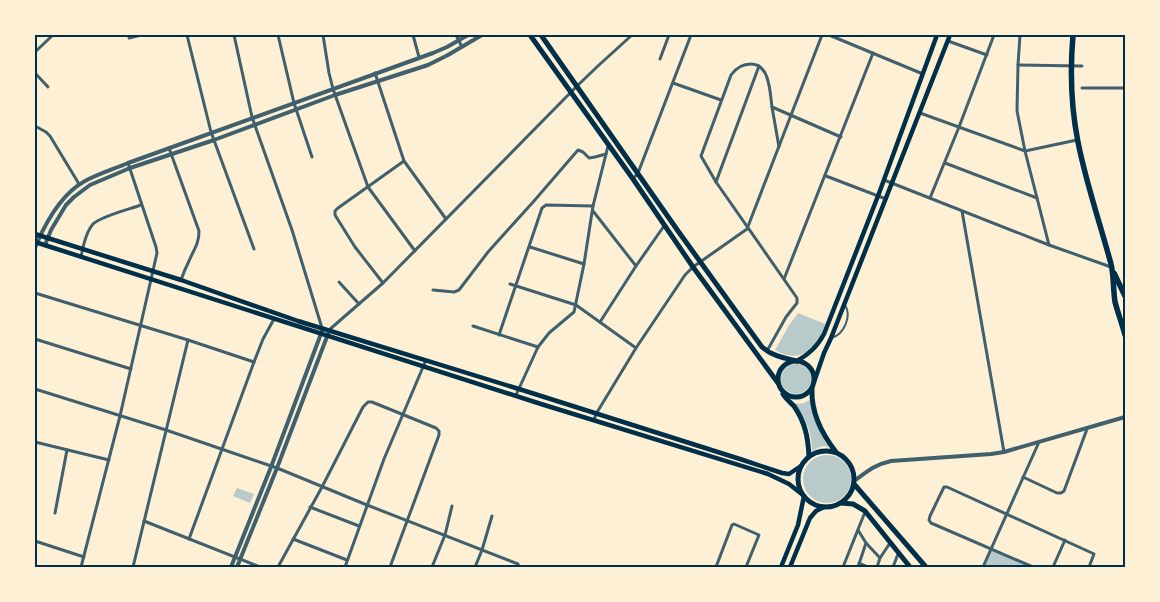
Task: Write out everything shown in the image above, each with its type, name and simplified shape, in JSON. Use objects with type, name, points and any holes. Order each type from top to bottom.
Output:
[{"type":"highway","points":[[1073,35],[1074,116],[1078,140],[1112,267],[1125,296]]},
{"type":"highway","points":[[1112,267],[1115,302],[1125,335]]},
{"type":"main road","points":[[530,35],[778,383],[785,398],[794,406],[805,428],[809,456]]},
{"type":"main road","points":[[541,35],[762,347],[777,356],[797,360],[808,365],[812,370],[814,382]]},
{"type":"main road","points":[[778,383],[780,370],[784,365],[812,351],[824,334],[878,196],[937,35]]},
{"type":"main road","points":[[836,452],[829,444],[816,419],[813,409],[812,389],[824,353],[950,35]]},
{"type":"main road","points":[[38,235],[181,280],[322,328],[326,333],[423,366],[768,474],[789,484],[810,502],[824,507]]},
{"type":"main road","points":[[36,242],[274,319],[426,360],[519,388],[782,473],[789,474],[809,456],[817,452],[827,450],[836,452],[848,460],[852,466],[854,482],[851,492],[841,503],[824,507],[816,511],[810,518],[790,567]]},
{"type":"main road","points":[[780,389],[790,397],[796,398],[802,397],[812,389]]},
{"type":"main road","points":[[781,567],[798,525],[804,496],[798,481],[800,466]]},
{"type":"main road","points":[[854,482],[926,567]]},
{"type":"main road","points":[[841,503],[853,504],[865,511],[910,567]]},
{"type":"street","points":[[35,52],[53,35]]},
{"type":"street","points":[[128,38],[141,35]]},
{"type":"street","points":[[187,35],[211,132],[254,250]]},
{"type":"street","points":[[234,35],[254,125],[292,230],[322,328],[326,333]]},
{"type":"street","points":[[278,35],[294,103],[312,157]]},
{"type":"street","points":[[323,35],[333,89],[368,187],[415,251]]},
{"type":"street","points":[[413,35],[419,57]]},
{"type":"street","points":[[456,35],[462,47]]},
{"type":"street","points":[[35,250],[38,235],[64,199],[79,184],[128,163],[211,132],[432,53],[468,35]]},
{"type":"street","points":[[45,245],[63,210],[74,197],[90,185],[130,168],[436,61],[482,35]]},
{"type":"street","points":[[660,59],[669,35]]},
{"type":"street","points":[[633,179],[638,173],[691,35]]},
{"type":"street","points":[[594,420],[636,348],[685,275],[693,266],[748,229],[822,35]]},
{"type":"street","points":[[829,35],[922,74]]},
{"type":"street","points":[[930,198],[994,35]]},
{"type":"street","points":[[1020,35],[1017,111],[1024,151],[1049,245]]},
{"type":"street","points":[[231,567],[326,333],[383,283],[571,92],[629,36]]},
{"type":"street","points":[[948,41],[987,55]]},
{"type":"street","points":[[432,53],[436,61]]},
{"type":"street","points":[[784,280],[873,53]]},
{"type":"street","points":[[767,351],[786,317],[797,303],[797,298],[716,182],[701,156],[731,75],[741,66],[754,64],[764,70],[779,148]]},
{"type":"street","points":[[1018,65],[1082,66]]},
{"type":"street","points":[[716,182],[759,66]]},
{"type":"street","points":[[35,72],[48,87]]},
{"type":"street","points":[[375,73],[404,161],[446,219]]},
{"type":"street","points":[[673,83],[721,100]]},
{"type":"street","points":[[1082,88],[1125,88]]},
{"type":"street","points":[[772,107],[840,136]]},
{"type":"street","points":[[920,112],[1024,151],[1078,140]]},
{"type":"street","points":[[35,126],[50,136],[79,184]]},
{"type":"street","points":[[516,396],[538,347],[549,333],[574,312],[593,206],[608,145]]},
{"type":"street","points":[[169,148],[199,231],[197,247],[189,260],[181,280]]},
{"type":"street","points":[[434,290],[454,292],[459,290],[488,252],[578,150],[589,158],[595,158],[606,153]]},
{"type":"street","points":[[383,283],[355,247],[335,215],[335,211],[404,161]]},
{"type":"street","points":[[945,162],[1037,198]]},
{"type":"street","points":[[81,567],[120,416],[156,259],[156,246],[128,163]]},
{"type":"street","points":[[826,176],[886,199]]},
{"type":"street","points":[[884,180],[1049,245],[1112,267]]},
{"type":"street","points":[[81,257],[82,249],[93,224],[100,219],[141,205]]},
{"type":"street","points":[[499,335],[544,206],[593,206]]},
{"type":"street","points":[[592,211],[636,266]]},
{"type":"street","points":[[962,211],[1004,452]]},
{"type":"street","points":[[600,322],[664,225]]},
{"type":"street","points":[[530,246],[584,264]]},
{"type":"street","points":[[339,282],[359,304]]},
{"type":"street","points":[[510,284],[576,306],[636,348]]},
{"type":"street","points":[[35,293],[254,362]]},
{"type":"street","points":[[189,539],[254,362],[274,319]]},
{"type":"street","points":[[473,326],[538,347]]},
{"type":"street","points":[[237,567],[277,468],[326,333]]},
{"type":"street","points":[[35,339],[131,369]]},
{"type":"street","points":[[133,567],[188,340]]},
{"type":"street","points":[[345,567],[384,459],[426,360]]},
{"type":"street","points":[[35,389],[166,430],[277,468],[519,566]]},
{"type":"street","points":[[278,567],[363,407],[368,402],[372,402],[436,428],[439,431],[390,567]]},
{"type":"street","points":[[854,482],[876,465],[891,461],[1004,452],[1125,417]]},
{"type":"street","points":[[1023,477],[1057,492],[1064,491],[1087,429]]},
{"type":"street","points":[[983,567],[1039,441]]},
{"type":"street","points":[[35,442],[109,460]]},
{"type":"street","points":[[54,513],[68,450]]},
{"type":"street","points":[[1033,567],[931,523],[929,520],[944,487],[946,486],[1094,554],[1089,567]]},
{"type":"street","points":[[432,567],[445,535],[452,506]]},
{"type":"street","points":[[310,507],[359,526]]},
{"type":"street","points":[[843,567],[865,511]]},
{"type":"street","points":[[475,567],[492,516]]},
{"type":"street","points":[[144,521],[260,567]]},
{"type":"street","points":[[716,567],[733,524],[759,535],[746,567]]},
{"type":"street","points":[[858,530],[866,543],[880,558]]},
{"type":"street","points":[[293,539],[347,560]]},
{"type":"street","points":[[1053,567],[1065,540]]},
{"type":"street","points":[[35,541],[84,557]]},
{"type":"street","points":[[866,543],[858,565],[868,567]]},
{"type":"street","points":[[877,567],[880,558],[890,543]]},
{"type":"street","points":[[893,567],[898,553]]},
{"type":"lane","points":[[831,338],[836,337],[842,331],[848,318],[848,310],[844,304]]},
{"type":"shaded area","points":[[798,313],[825,324],[818,340],[808,351],[798,355],[786,355],[775,350]]},
{"type":"shaded area","points":[[796,364],[807,368],[811,379],[807,390],[796,394],[785,390],[781,379],[785,368]]},
{"type":"shaded area","points":[[812,398],[817,424],[829,448],[822,446],[812,452],[808,426],[795,403],[804,403]]},
{"type":"shaded area","points":[[827,455],[836,457],[844,462],[849,470],[851,479],[849,488],[844,496],[836,501],[827,503],[818,501],[810,496],[805,488],[803,479],[805,470],[810,462],[818,457]]},
{"type":"shaded area","points":[[237,488],[254,494],[250,503],[233,496]]},
{"type":"shaded area","points":[[990,548],[1031,567],[983,567]]}]
